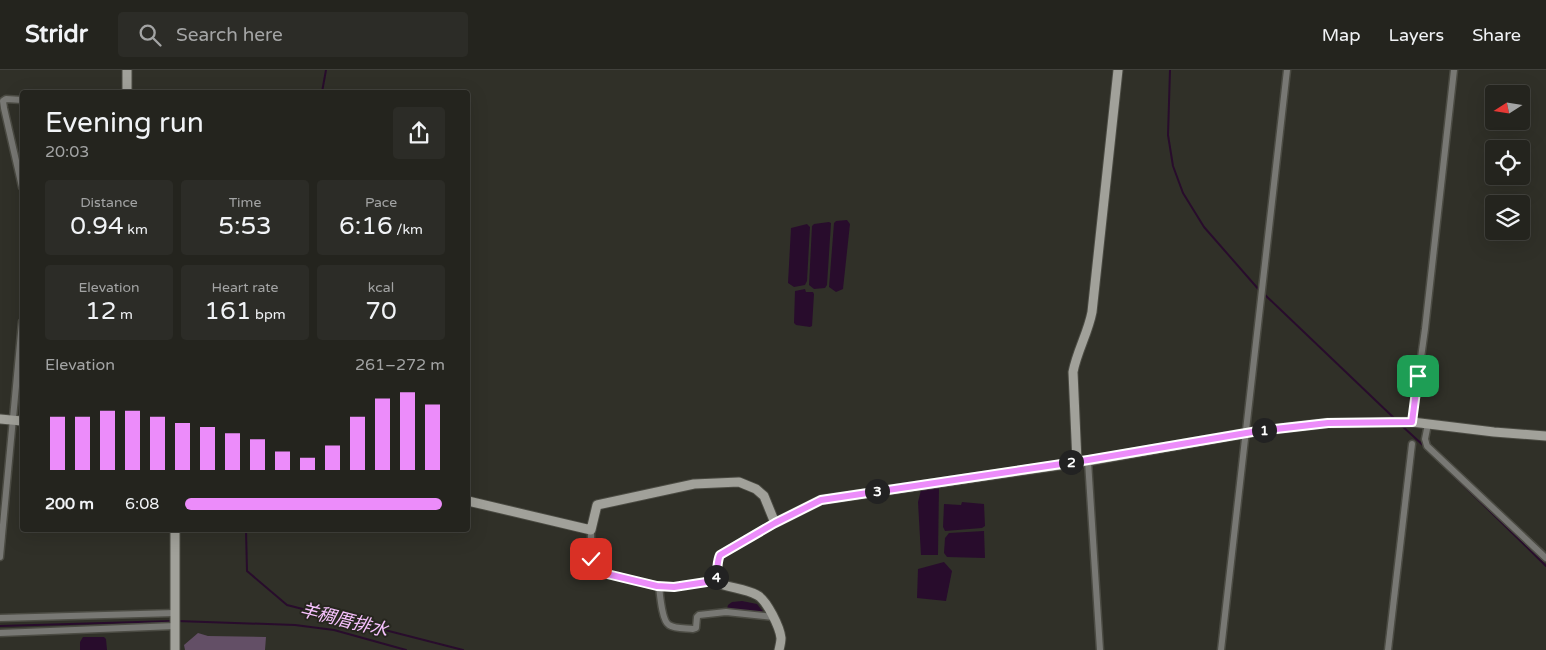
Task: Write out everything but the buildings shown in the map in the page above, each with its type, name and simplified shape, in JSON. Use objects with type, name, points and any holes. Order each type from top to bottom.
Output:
[{"type":"street","points":[[127,90],[128,70]]},
{"type":"street","points":[[1077,462],[1073,372],[1089,327],[1092,312],[1118,70]]},
{"type":"street","points":[[1220,650],[1287,70]]},
{"type":"street","points":[[1409,422],[1425,329],[1454,70]]},
{"type":"street","points":[[20,100],[6,99],[3,101],[20,178]]},
{"type":"street","points":[[0,557],[18,421],[20,372]]},
{"type":"street","points":[[0,419],[18,421]]},
{"type":"street","points":[[713,581],[716,578],[720,555],[775,523],[821,500],[1077,462],[1246,433],[1328,423],[1409,422],[1546,436]]},
{"type":"street","points":[[1428,424],[1425,439],[1428,446],[1546,558]]},
{"type":"street","points":[[1388,650],[1412,444]]},
{"type":"street","points":[[1088,460],[1100,650]]},
{"type":"street","points":[[775,523],[764,496],[756,489],[739,482],[694,484],[598,506],[591,530],[591,559],[595,568],[603,573],[659,586],[674,587],[713,581],[720,585],[759,595],[769,607],[781,638],[779,650]]},
{"type":"street","points":[[470,501],[591,530]]},
{"type":"street","points":[[175,532],[175,650]]},
{"type":"street","points":[[659,586],[666,624],[671,627],[693,629],[696,628],[699,614],[716,612],[773,617]]},
{"type":"street","points":[[0,618],[175,619]]},
{"type":"street","points":[[0,633],[175,619]]},
{"type":"shaded area","points":[[847,220],[850,224],[843,289],[836,292],[829,287],[834,223]]},
{"type":"shaded area","points":[[831,223],[827,285],[825,288],[814,289],[809,285],[812,226]]},
{"type":"shaded area","points":[[807,224],[810,227],[807,281],[805,285],[794,287],[788,283],[791,228]]},
{"type":"shaded area","points":[[805,289],[806,292],[813,292],[814,294],[812,326],[810,327],[794,323],[795,291]]},
{"type":"shaded area","points":[[939,487],[938,555],[921,555],[918,502],[921,490]]},
{"type":"shaded area","points":[[962,502],[984,504],[985,526],[982,528],[945,531],[943,527],[944,504],[961,505]]},
{"type":"shaded area","points":[[984,531],[985,558],[947,557],[944,553],[945,538],[949,533]]},
{"type":"shaded area","points":[[944,562],[952,571],[946,601],[917,598],[918,569]]},
{"type":"shaded area","points":[[742,601],[757,604],[765,614],[727,609],[728,605],[732,602]]},
{"type":"shaded area","points":[[198,633],[208,636],[266,637],[265,650],[185,650],[184,645]]},
{"type":"shaded area","points":[[83,637],[104,637],[107,650],[80,650],[80,642]]},
{"type":"waterway","name":"羊稠厝排水","points":[[322,90],[326,70]]},
{"type":"waterway","points":[[1170,70],[1168,135],[1173,166],[1183,193],[1204,227],[1260,291]]},
{"type":"waterway","points":[[1264,294],[1394,418]]},
{"type":"waterway","points":[[1401,425],[1425,447]]},
{"type":"waterway","points":[[1450,472],[1546,566]]},
{"type":"waterway","name":"羊稠厝排水","points":[[246,532],[247,571],[287,605],[463,650]]},
{"type":"waterway","points":[[0,626],[173,621]]},
{"type":"waterway","points":[[177,621],[295,625],[334,630],[406,650]]},
{"type":"route","points":[[591,559],[595,568],[603,573],[657,586],[674,587],[713,581],[716,578],[720,555],[775,523],[821,500],[1077,462],[1258,431],[1328,423],[1385,424],[1412,422],[1418,376]]}]
